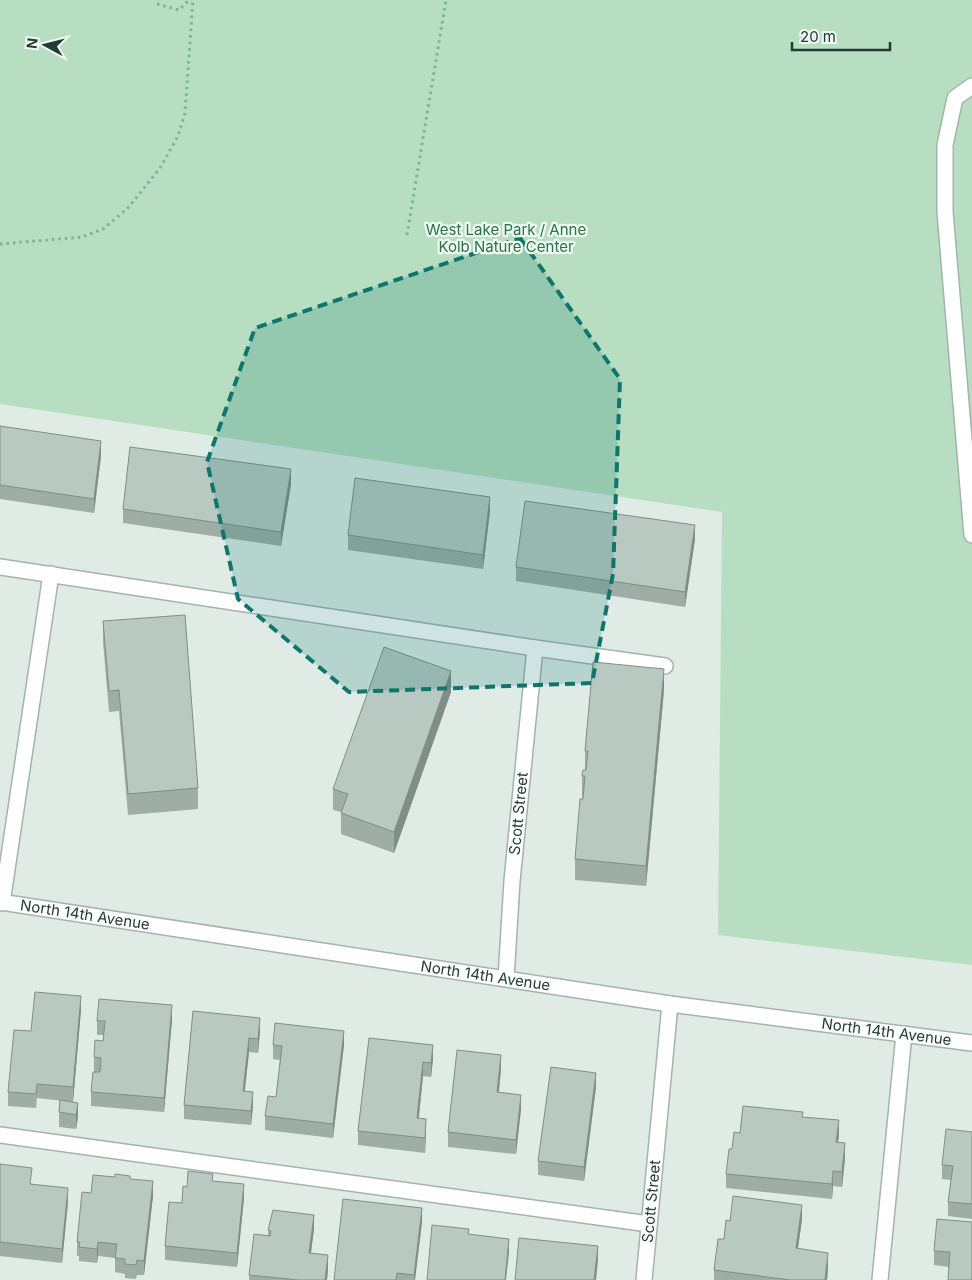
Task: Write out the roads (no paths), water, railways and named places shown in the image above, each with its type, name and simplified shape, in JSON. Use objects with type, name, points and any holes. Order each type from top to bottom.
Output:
[{"type":"street","points":[[972,86],[955,98],[946,144],[945,183],[945,212],[972,535]]},
{"type":"street","points":[[0,567],[665,666]]},
{"type":"street","points":[[1,902],[51,574]]},
{"type":"street","name":"Scott Street","points":[[506,978],[512,882],[535,648]]},
{"type":"street","name":"North 14th Avenue","points":[[1,902],[670,1004],[972,1043]]},
{"type":"street","name":"Scott Street","points":[[644,1280],[670,1004]]},
{"type":"street","points":[[880,1280],[904,1034]]},
{"type":"street","points":[[0,1135],[649,1224]]},
{"type":"park label","name":"West Lake Park / Anne Kolb Nature Center","points":[[506,238]]}]
